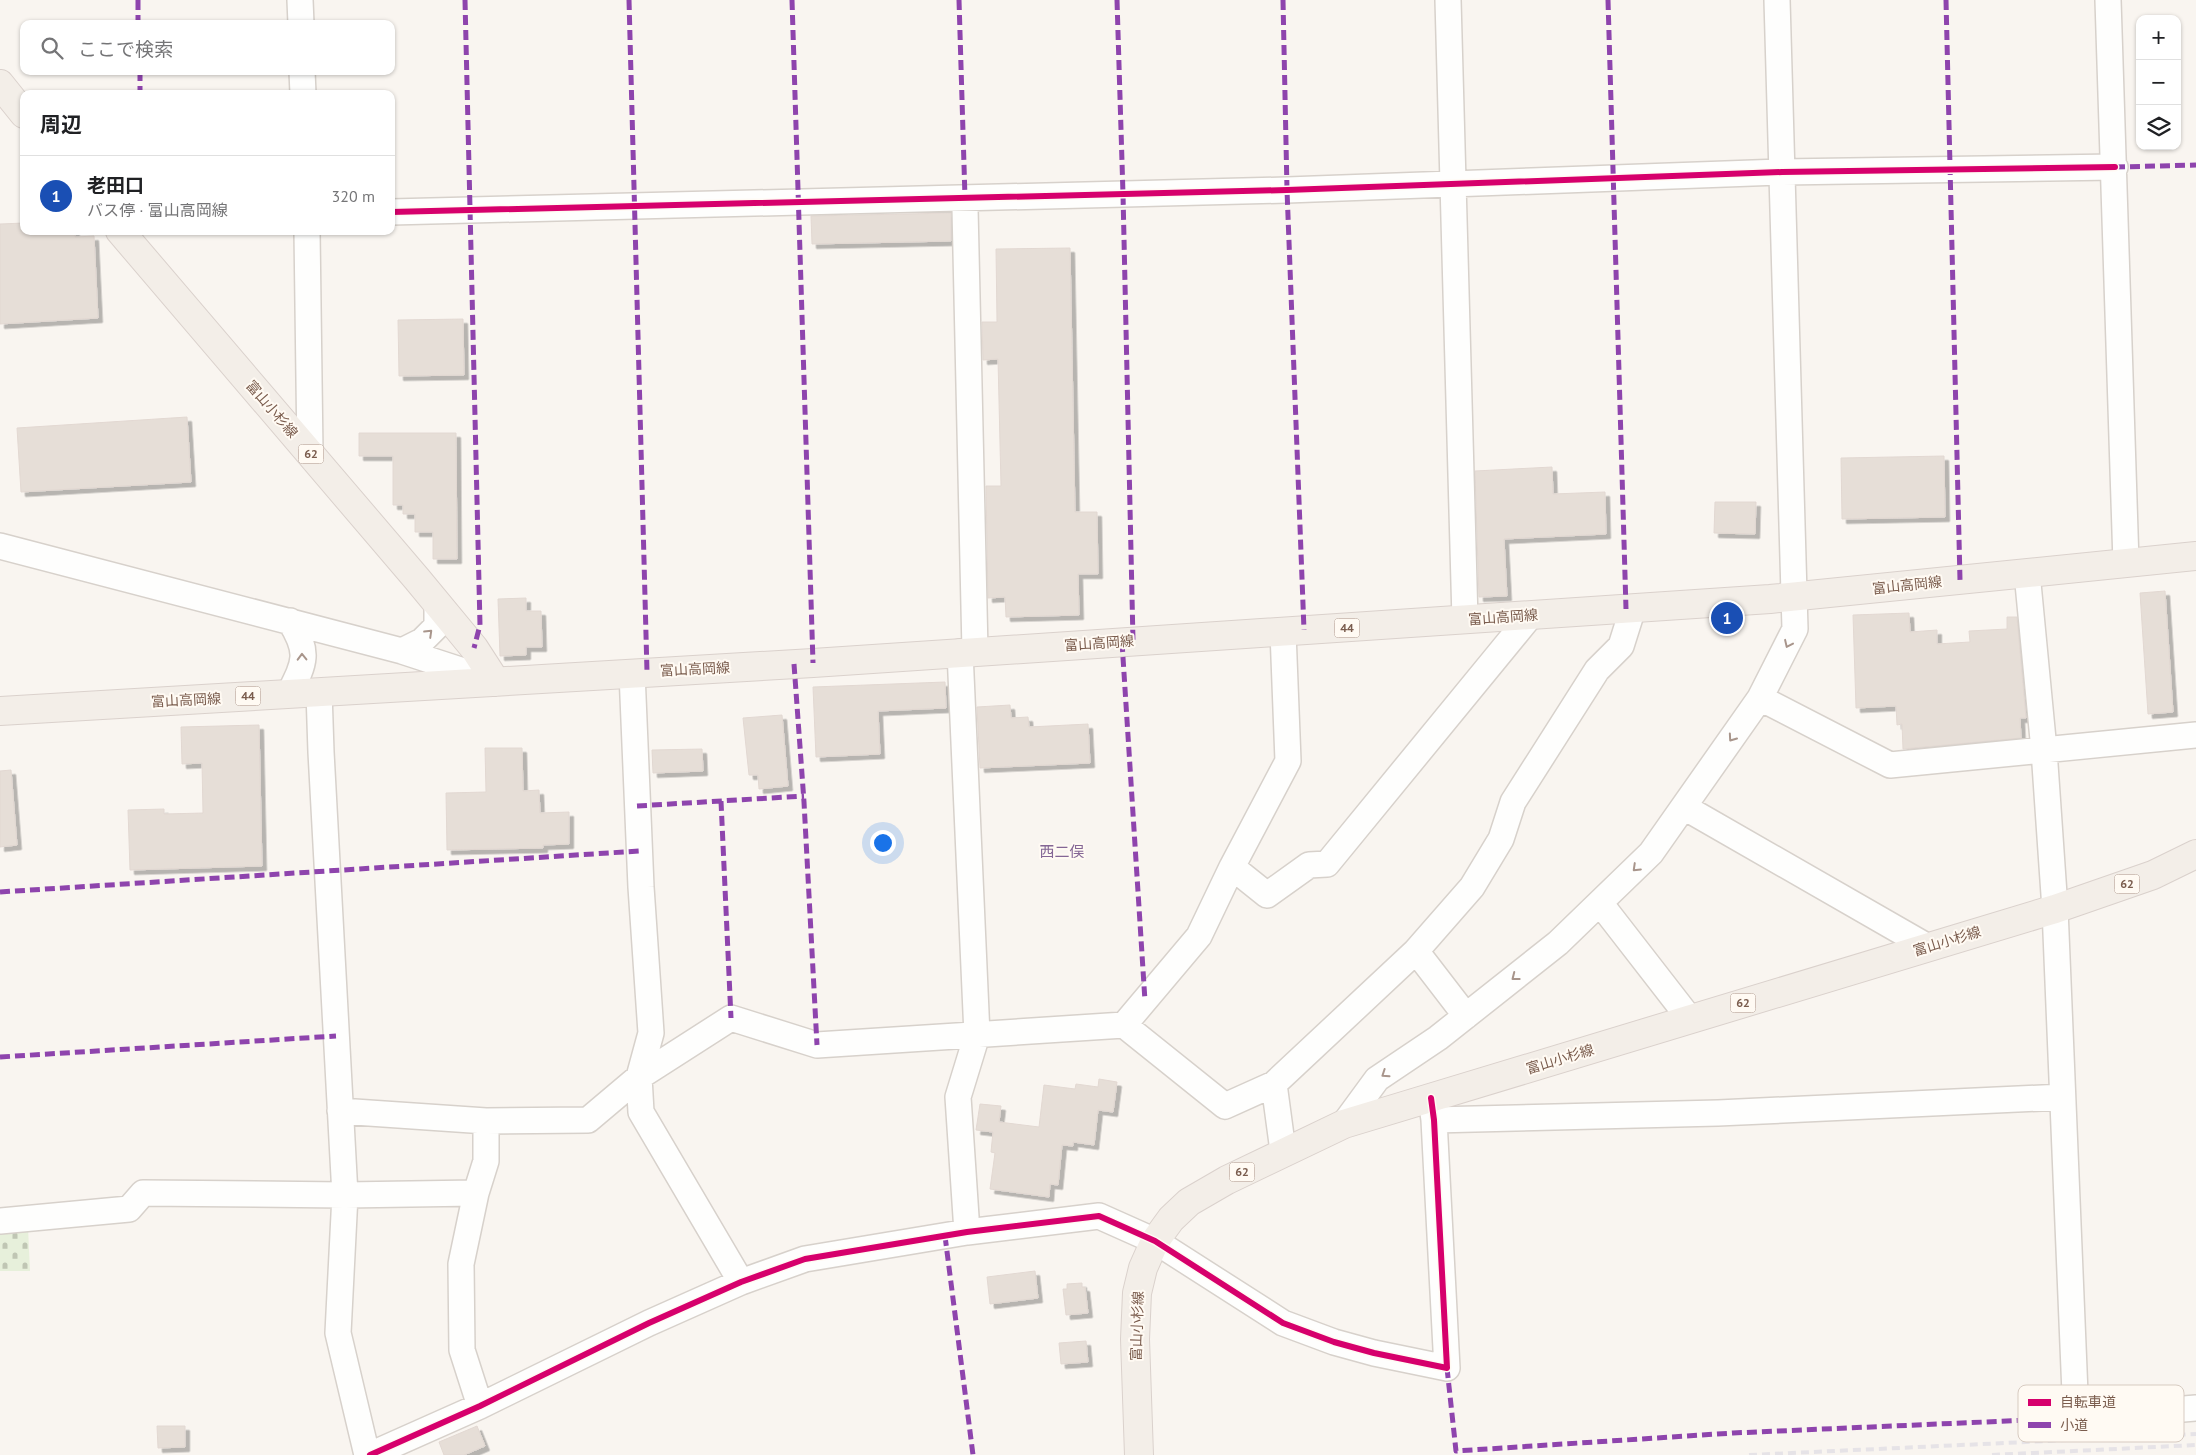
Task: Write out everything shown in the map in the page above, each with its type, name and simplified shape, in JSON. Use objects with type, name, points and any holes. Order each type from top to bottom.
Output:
[{"type":"main road","points":[[0,84],[20,109]]},
{"type":"main road","name":"富山小杉線","points":[[123,235],[437,603],[474,648],[496,682]]},
{"type":"main road","name":"富山高岡線","points":[[0,711],[813,663],[1465,620],[1795,596],[2196,556]]},
{"type":"main road","name":"富山小杉線","points":[[1138,1455],[1135,1338],[1137,1294],[1143,1268],[1154,1241],[1171,1219],[1189,1202],[1227,1180],[1283,1151],[1344,1124],[1432,1109],[1690,1019],[2055,909],[2153,875],[2196,854]]},
{"type":"street","points":[[300,0],[301,20]]},
{"type":"street","points":[[1448,0],[1465,620]]},
{"type":"street","points":[[1344,1124],[1377,1079],[1438,1038],[1558,943],[1651,854],[1760,698],[1796,629],[1791,528],[1777,0]]},
{"type":"street","points":[[2108,0],[2115,167],[2126,563]]},
{"type":"street","points":[[302,75],[303,90]]},
{"type":"street","points":[[395,212],[1453,184],[1782,172],[2115,167]]},
{"type":"street","points":[[965,208],[967,652],[977,1035],[958,1097],[967,1232]]},
{"type":"street","points":[[306,235],[310,453]]},
{"type":"street","points":[[0,546],[402,651],[496,682]]},
{"type":"street","points":[[2027,573],[2044,750],[2055,909],[2075,1385]]},
{"type":"street","points":[[402,651],[422,641],[437,626],[437,603]]},
{"type":"street","points":[[340,1111],[486,1121],[588,1120],[639,1077],[731,1018],[817,1045],[1124,1025],[1225,1106],[1274,1084],[1416,951],[1472,887],[1501,839],[1513,802],[1597,670],[1621,646],[1633,608]]},
{"type":"street","points":[[1232,867],[1267,895],[1309,866],[1327,864],[1531,615]]},
{"type":"street","points":[[289,694],[304,664],[301,640],[290,621]]},
{"type":"street","points":[[1124,1025],[1199,936],[1232,867],[1288,761],[1283,632]]},
{"type":"street","points":[[632,673],[641,886],[650,1033],[639,1077],[641,1112],[741,1282]]},
{"type":"street","points":[[319,692],[320,752],[345,1195],[338,1333],[368,1455],[480,1406],[649,1323],[741,1282],[805,1259],[967,1232],[1099,1216],[1154,1241],[1284,1323],[1334,1342],[1374,1353],[1446,1368],[1432,1109],[1718,1113],[2062,1097]]},
{"type":"street","points":[[1760,698],[1890,765],[2196,735]]},
{"type":"street","points":[[1684,806],[1928,947]]},
{"type":"street","points":[[1600,903],[1690,1019]]},
{"type":"street","points":[[1416,951],[1466,1016]]},
{"type":"street","points":[[1274,1084],[1283,1151]]},
{"type":"street","points":[[480,1406],[462,1350],[461,1264],[476,1193],[486,1161],[486,1121]]},
{"type":"street","points":[[0,1221],[129,1209],[143,1193],[345,1195],[476,1193]]},
{"type":"green space","points":[[28,1227],[30,1271],[0,1271],[0,1229]]},
{"type":"building","points":[[951,213],[951,241],[812,244],[811,216]]},
{"type":"building","points":[[20,223],[20,235],[94,236],[98,318],[0,324],[0,224]]},
{"type":"building","points":[[1070,248],[1075,512],[1097,512],[1098,574],[1078,574],[1079,615],[1006,617],[1005,597],[988,598],[986,486],[1001,486],[998,359],[983,360],[982,322],[997,322],[996,249]]},
{"type":"building","points":[[463,319],[464,375],[399,376],[398,320]]},
{"type":"building","points":[[187,417],[191,482],[21,492],[17,428]]},
{"type":"building","points":[[359,433],[456,433],[457,559],[433,559],[433,532],[415,532],[415,514],[403,514],[403,505],[393,505],[393,456],[359,456]]},
{"type":"building","points":[[1944,456],[1945,517],[1842,519],[1841,458]]},
{"type":"building","points":[[1552,467],[1553,494],[1605,492],[1606,534],[1504,539],[1507,596],[1479,597],[1475,471]]},
{"type":"building","points":[[1715,502],[1756,502],[1755,534],[1714,533]]},
{"type":"building","points":[[2165,591],[2173,712],[2148,714],[2140,593]]},
{"type":"building","points":[[526,598],[526,611],[541,611],[542,647],[526,647],[526,655],[500,656],[498,599]]},
{"type":"building","points":[[1909,613],[1910,632],[1937,630],[1937,644],[1970,642],[1969,631],[2007,629],[2007,617],[2017,617],[2026,718],[2020,718],[2021,738],[1903,749],[1902,724],[1897,725],[1896,706],[1856,708],[1853,615]]},
{"type":"building","points":[[945,682],[946,708],[878,711],[880,754],[816,757],[813,687]]},
{"type":"building","points":[[1010,705],[1011,718],[1028,717],[1029,727],[1088,724],[1090,763],[980,768],[977,707]]},
{"type":"building","points":[[782,715],[788,786],[759,789],[758,775],[749,775],[743,718]]},
{"type":"building","points":[[259,725],[262,866],[130,870],[128,810],[164,809],[164,814],[203,813],[202,763],[182,764],[181,727]]},
{"type":"building","points":[[485,748],[522,748],[523,791],[539,790],[540,813],[569,812],[569,844],[543,845],[543,848],[447,850],[446,793],[486,792]]},
{"type":"building","points":[[702,749],[703,771],[653,773],[652,750]]},
{"type":"building","points":[[11,770],[17,845],[0,847],[0,771]]},
{"type":"building","points":[[1099,1079],[1117,1082],[1113,1112],[1098,1110],[1094,1145],[1073,1142],[1073,1146],[1062,1145],[1058,1185],[1050,1184],[1049,1197],[990,1189],[995,1153],[991,1152],[993,1132],[976,1130],[980,1104],[1001,1106],[999,1122],[1039,1127],[1044,1085],[1075,1089],[1076,1084],[1098,1087]]},
{"type":"building","points":[[1035,1271],[1038,1298],[990,1304],[987,1277]]},
{"type":"building","points":[[1082,1283],[1082,1287],[1085,1287],[1088,1313],[1066,1315],[1063,1289],[1067,1289],[1067,1284]]},
{"type":"building","points":[[1086,1341],[1088,1362],[1061,1364],[1059,1343]]},
{"type":"building","points":[[157,1426],[185,1426],[185,1447],[158,1448]]},
{"type":"building","points":[[477,1426],[485,1446],[464,1455],[444,1455],[439,1442]]},
{"type":"railway","points":[[2184,1435],[2196,1434]]},
{"type":"railway","points":[[1749,1455],[2026,1442]]},
{"type":"railway","points":[[1992,1455],[2196,1445]]},
{"type":"marked path","points":[[138,0],[138,20]]},
{"type":"marked path","points":[[465,0],[480,625],[474,648]]},
{"type":"marked path","points":[[629,0],[647,672]]},
{"type":"marked path","points":[[792,0],[813,663]]},
{"type":"marked path","points":[[959,0],[965,198]]},
{"type":"marked path","points":[[1117,0],[1133,641]]},
{"type":"marked path","points":[[1283,0],[1287,190],[1304,630]]},
{"type":"marked path","points":[[1608,0],[1626,609]]},
{"type":"marked path","points":[[1946,0],[1960,580]]},
{"type":"marked path","points":[[140,75],[140,90]]},
{"type":"marked path","points":[[2115,167],[2196,165]]},
{"type":"marked path","points":[[1122,642],[1145,1001]]},
{"type":"marked path","points":[[794,664],[804,802],[817,1045]]},
{"type":"marked path","points":[[637,806],[804,796]]},
{"type":"marked path","points":[[721,801],[731,1018]]},
{"type":"marked path","points":[[0,892],[639,851]]},
{"type":"marked path","points":[[0,1057],[336,1036]]},
{"type":"marked path","points":[[945,1236],[973,1455]]},
{"type":"marked path","points":[[1447,1368],[1456,1451],[1733,1433],[2018,1421]]},
{"type":"cycle path","points":[[395,212],[1287,190],[1782,172],[2115,167]]},
{"type":"cycle path","points":[[370,1455],[480,1406],[649,1323],[741,1282],[805,1259],[967,1232],[1099,1216],[1155,1241],[1283,1323],[1334,1342],[1374,1353],[1447,1368],[1434,1120],[1431,1098]]},
{"type":"place","name":"老田口","points":[[1727,618]]},
{"type":"district","name":"西二俣","points":[[1062,852]]}]
